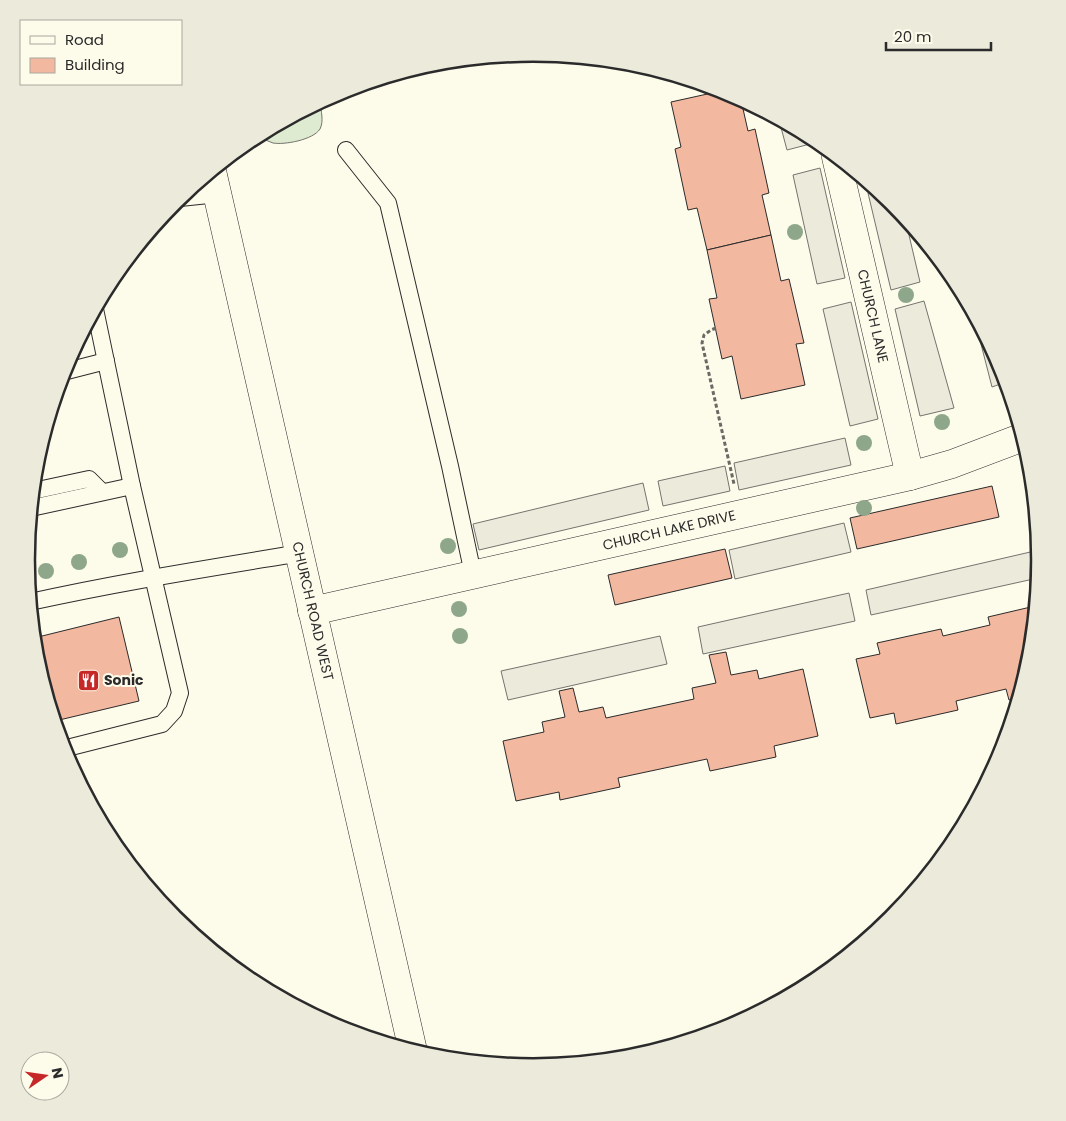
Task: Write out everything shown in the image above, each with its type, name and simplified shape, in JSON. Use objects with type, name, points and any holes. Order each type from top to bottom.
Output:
[{"type":"street","name":"CHURCH LANE","points":[[838,167],[910,476]]},
{"type":"street","name":"CHURCH ROAD WEST","points":[[215,183],[412,1044]]},
{"type":"street","name":"CHURCH LAKE DRIVE","points":[[312,610],[910,476],[952,464],[1016,441]]},
{"type":"lane","points":[[346,150],[388,203],[450,466],[465,576]]},
{"type":"lane","points":[[202,188],[215,183]]},
{"type":"lane","points":[[71,747],[162,724],[174,711],[180,693],[132,486],[97,320]]},
{"type":"lane","points":[[73,369],[106,361]]},
{"type":"lane","points":[[40,489],[89,479],[102,492]]},
{"type":"lane","points":[[38,506],[132,486]]},
{"type":"lane","points":[[37,601],[153,577],[300,553]]},
{"type":"path","points":[[716,328],[704,335],[702,343],[741,514]]},
{"type":"green space","points":[[321,110],[322,123],[316,133],[298,141],[273,143],[266,140]]},
{"type":"shaded area","points":[[781,129],[808,145],[787,150]]},
{"type":"shaded area","points":[[820,168],[845,278],[817,284],[793,175]]},
{"type":"shaded area","points":[[868,193],[885,208],[909,234],[920,282],[891,290]]},
{"type":"shaded area","points":[[924,301],[954,408],[920,416],[895,309]]},
{"type":"shaded area","points":[[851,302],[878,419],[850,426],[823,309]]},
{"type":"shaded area","points":[[980,340],[999,385],[992,387]]},
{"type":"shaded area","points":[[845,438],[851,465],[739,490],[734,463]]},
{"type":"shaded area","points":[[725,466],[730,491],[663,506],[658,481]]},
{"type":"shaded area","points":[[643,483],[649,510],[479,550],[473,524]]},
{"type":"shaded area","points":[[844,523],[851,552],[735,579],[729,550]]},
{"type":"shaded area","points":[[1031,552],[1030,580],[871,615],[866,590]]},
{"type":"shaded area","points":[[849,593],[855,621],[703,654],[698,627]]},
{"type":"shaded area","points":[[660,636],[667,664],[508,700],[501,671]]},
{"type":"building","points":[[707,94],[743,109],[748,131],[755,129],[769,193],[762,195],[771,235],[707,250],[697,208],[688,210],[675,149],[681,147],[671,102]]},
{"type":"building","points":[[771,235],[781,281],[789,279],[804,343],[796,344],[805,385],[741,399],[732,356],[722,359],[709,299],[717,298],[707,250]]},
{"type":"building","points":[[992,486],[999,517],[857,549],[850,518]]},
{"type":"building","points":[[725,549],[732,578],[615,605],[608,575]]},
{"type":"building","points":[[1029,607],[1021,658],[1011,700],[1009,700],[1006,689],[956,701],[958,710],[896,724],[894,713],[870,718],[856,659],[880,654],[877,643],[941,629],[943,636],[990,625],[988,617]]},
{"type":"building","name":"Sonic","points":[[119,617],[139,701],[61,720],[41,636]]},
{"type":"building","points":[[726,652],[731,675],[757,670],[759,679],[803,669],[818,736],[774,746],[776,757],[710,771],[707,759],[618,778],[620,787],[560,800],[559,792],[516,801],[503,741],[544,732],[542,722],[565,717],[559,691],[573,688],[579,712],[603,707],[606,718],[694,699],[692,688],[716,683],[709,655]]},
{"type":"place","name":"Sonic","points":[[88,680]]}]
